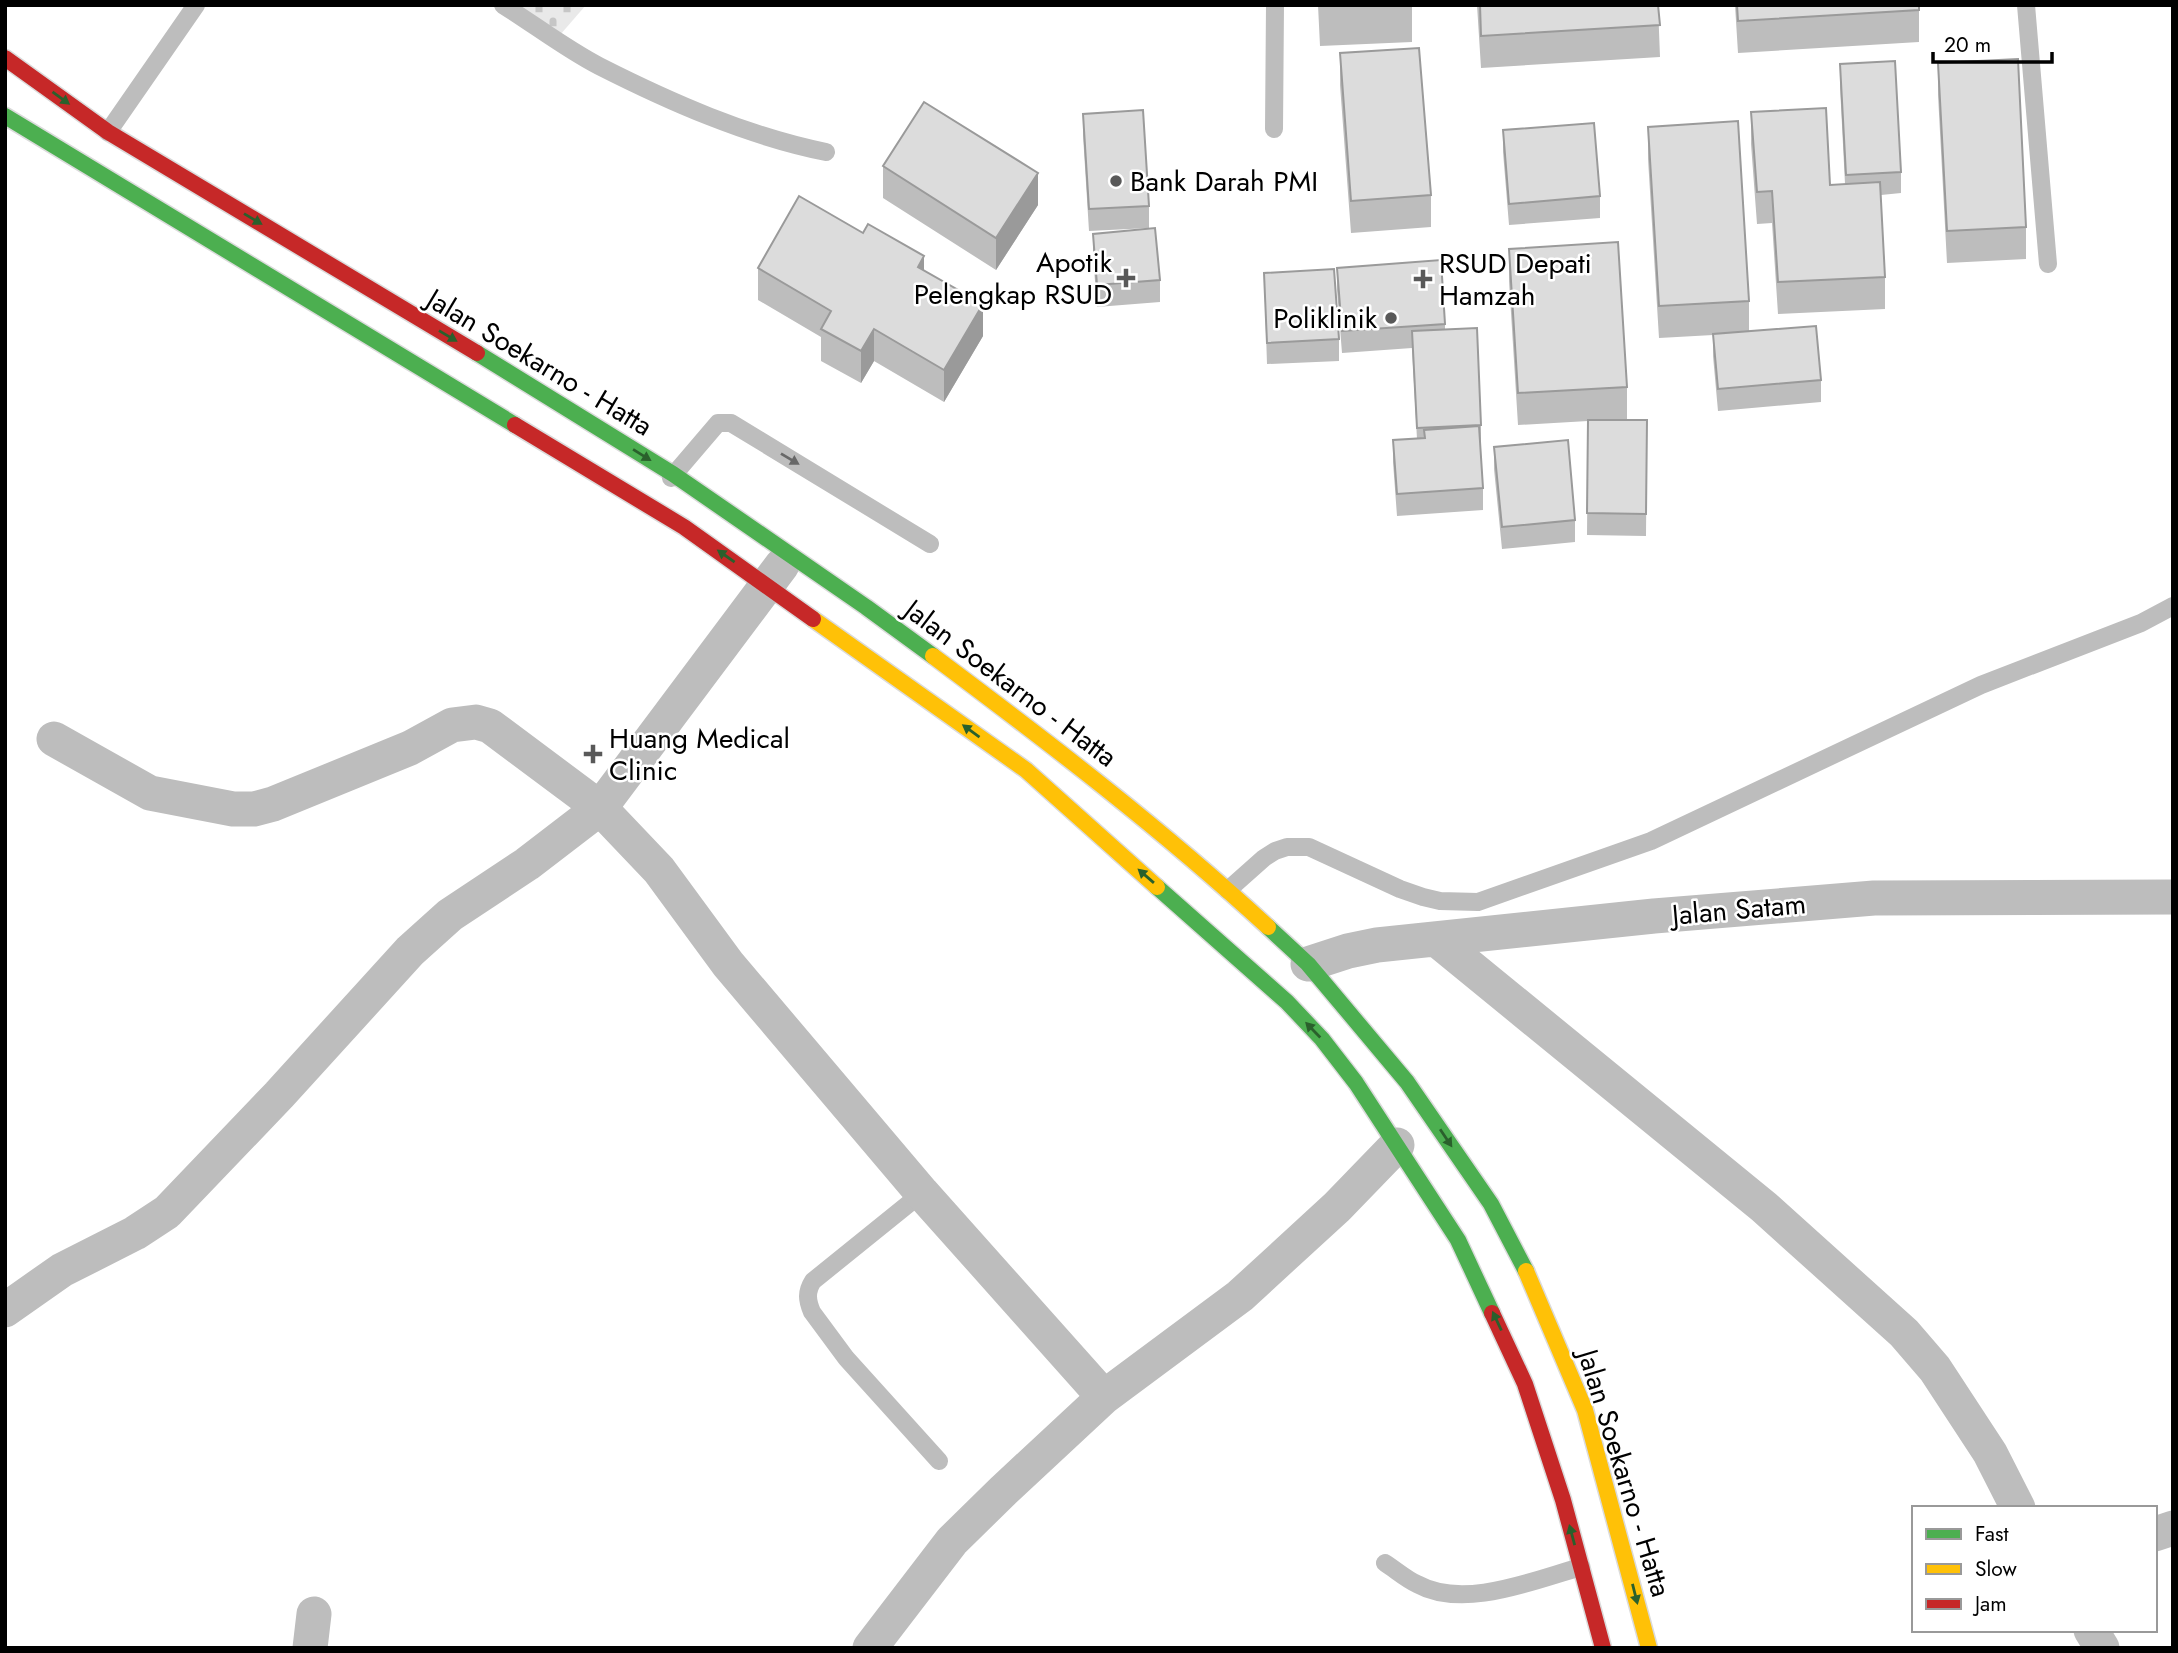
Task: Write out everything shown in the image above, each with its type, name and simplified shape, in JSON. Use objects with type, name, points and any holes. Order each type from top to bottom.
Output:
[{"type":"highway","name":"Jalan Soekarno - Hatta","points":[[5,58],[108,132],[673,474],[866,607],[1057,748],[1228,890],[1308,964],[1414,1091],[1491,1204],[1527,1272],[1585,1410],[1649,1648]]},
{"type":"highway","points":[[5,116],[653,509],[766,584],[1026,770],[1287,1002],[1322,1039],[1356,1083],[1458,1240],[1525,1384],[1563,1500],[1603,1648]]},
{"type":"street","points":[[5,1310],[62,1270],[135,1233],[167,1212],[279,1095],[410,951],[450,915],[527,864],[600,808],[790,555]]},
{"type":"street","points":[[54,739],[150,793],[198,804],[244,809],[273,804],[410,748],[452,725],[475,722],[491,726],[600,808],[659,870],[728,964],[922,1193],[1104,1397]]},
{"type":"street","name":"Jalan Satam","points":[[1308,964],[1359,948],[1436,939],[1654,916],[1874,898],[2173,897]]},
{"type":"street","points":[[1436,939],[1764,1207],[1904,1333],[1942,1380],[1990,1453],[2017,1506]]},
{"type":"street","points":[[870,1648],[952,1541],[1104,1397],[1240,1296],[1337,1207],[1397,1145]]},
{"type":"street","points":[[2092,1632],[2102,1648]]},
{"type":"lane","points":[[108,132],[196,5]]},
{"type":"lane","points":[[503,5],[597,65],[702,113],[791,145],[825,152]]},
{"type":"lane","points":[[1274,129],[1275,5]]},
{"type":"lane","points":[[2026,5],[2048,264]]},
{"type":"lane","points":[[653,509],[673,474],[718,423],[732,424],[930,544]]},
{"type":"lane","points":[[1228,890],[1275,851],[1287,847],[1309,847],[1423,897],[1440,901],[1478,902],[1651,841],[1981,685],[2141,623],[2173,606]]},
{"type":"lane","points":[[922,1193],[813,1282],[809,1288],[808,1303],[846,1358],[939,1461]]},
{"type":"lane","points":[[1385,1563],[1417,1585],[1450,1593],[1493,1592],[1581,1567]]},
{"type":"green space","points":[[514,5],[586,5],[560,35]]},
{"type":"building","points":[[1480,5],[1658,5],[1660,25],[1481,36]]},
{"type":"building","points":[[1737,5],[1919,5],[1919,10],[1738,21]]},
{"type":"building","points":[[1419,48],[1431,195],[1351,201],[1340,53]]},
{"type":"building","points":[[2018,59],[2026,227],[1947,231],[1938,63]]},
{"type":"building","points":[[1895,61],[1901,172],[1846,175],[1840,64]]},
{"type":"building","points":[[924,102],[1038,173],[996,238],[883,166]]},
{"type":"building","points":[[1826,108],[1830,185],[1880,182],[1885,277],[1778,282],[1772,191],[1757,192],[1751,112]]},
{"type":"building","name":"Bank Darah PMI","points":[[1143,110],[1149,206],[1089,209],[1083,114]]},
{"type":"building","points":[[1738,121],[1749,301],[1659,306],[1648,127]]},
{"type":"building","points":[[1594,123],[1600,196],[1509,204],[1503,130]]},
{"type":"building","points":[[799,196],[863,233],[868,224],[924,256],[918,267],[983,304],[944,370],[874,329],[861,351],[821,329],[831,311],[758,268]]},
{"type":"building","points":[[1155,228],[1160,280],[1097,285],[1093,234]]},
{"type":"building","points":[[1618,242],[1627,387],[1518,393],[1509,249]]},
{"type":"building","name":"Poliklinik","points":[[1441,260],[1445,324],[1342,331],[1337,268]]},
{"type":"building","name":"Poliklinik","points":[[1334,269],[1339,339],[1267,343],[1264,273]]},
{"type":"building","points":[[1816,326],[1821,380],[1718,389],[1713,334]]},
{"type":"building","points":[[1477,328],[1481,425],[1417,428],[1412,331]]},
{"type":"building","points":[[1588,420],[1647,420],[1646,514],[1587,513]]},
{"type":"building","points":[[1479,426],[1483,488],[1397,494],[1393,440],[1425,438],[1424,430]]},
{"type":"building","points":[[1568,440],[1575,520],[1502,527],[1494,447]]},
{"type":"traffic: fast","points":[[5,116],[515,425]]},
{"type":"traffic: fast","points":[[477,353],[673,474],[933,656]]},
{"type":"traffic: fast","points":[[1157,887],[1287,1002],[1322,1039],[1356,1083],[1458,1240],[1492,1313]]},
{"type":"traffic: fast","points":[[1268,927],[1308,964],[1407,1082],[1491,1204],[1526,1271]]},
{"type":"traffic: slow","points":[[813,619],[1026,770],[1157,887]]},
{"type":"traffic: slow","points":[[933,656],[1146,821],[1268,927]]},
{"type":"traffic: slow","points":[[1526,1271],[1585,1410],[1649,1648]]},
{"type":"traffic: jam","points":[[5,58],[108,132],[477,353]]},
{"type":"traffic: jam","points":[[515,425],[684,527],[813,619]]},
{"type":"traffic: jam","points":[[1492,1313],[1525,1384],[1563,1500],[1603,1648]]},
{"type":"place","name":"Bank Darah PMI","points":[[1116,181]]},
{"type":"place","name":"Apotik Pelengkap RSUD","points":[[1126,278]]},
{"type":"place","name":"RSUD Depati Hamzah","points":[[1423,279]]},
{"type":"place","name":"Poliklinik","points":[[1391,318]]},
{"type":"place","name":"Huang Medical Clinic","points":[[593,754]]}]
